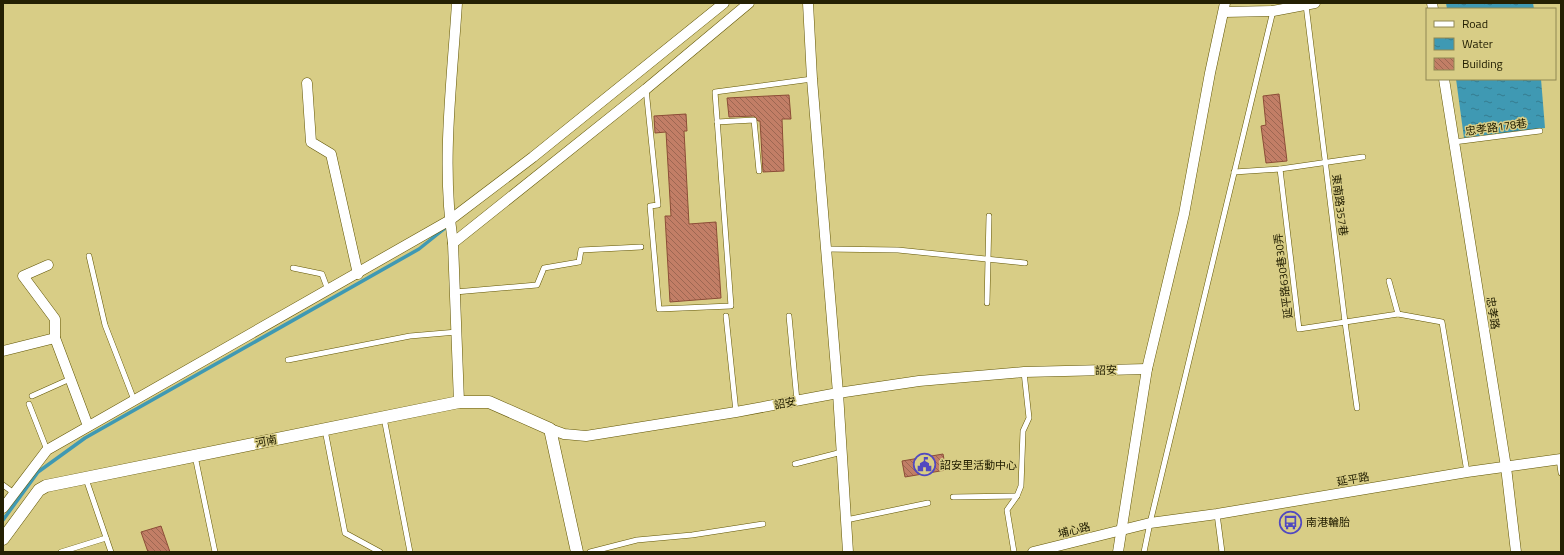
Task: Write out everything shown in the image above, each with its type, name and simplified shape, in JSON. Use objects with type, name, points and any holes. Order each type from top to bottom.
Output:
[{"type":"street","points":[[457,3],[448,159],[459,402]]},
{"type":"street","points":[[3,508],[46,450],[358,274],[450,220],[540,152],[724,3]]},
{"type":"street","points":[[453,243],[749,3]]},
{"type":"street","points":[[808,3],[812,79],[838,393],[848,552]]},
{"type":"street","points":[[1118,552],[1147,369],[1184,214],[1210,73],[1225,8],[1273,11],[1310,4]]},
{"type":"street","name":"忠孝路","points":[[1444,80],[1506,467],[1516,552]]},
{"type":"street","points":[[308,83],[311,142],[331,154],[358,274]]},
{"type":"street","points":[[48,265],[22,276],[55,320],[55,338],[88,426]]},
{"type":"street","points":[[3,351],[55,338]]},
{"type":"street","name":"詔安","points":[[550,429],[564,434],[586,436],[736,412],[838,393],[919,381],[1024,372],[1147,369]]},
{"type":"street","name":"河南","points":[[3,538],[39,490],[46,486],[459,402],[489,402],[550,429]]},
{"type":"street","points":[[550,429],[577,552]]},
{"type":"street","name":"延平路","points":[[1150,523],[1216,514],[1467,472],[1560,459]]},
{"type":"street","name":"埔心路","points":[[1033,552],[1150,523]]},
{"type":"lane","name":"東南路357巷","points":[[1310,4],[1325,162],[1357,408]]},
{"type":"lane","points":[[1144,552],[1273,11]]},
{"type":"lane","points":[[646,88],[658,205],[650,206],[659,309],[731,306],[715,92],[812,79]]},
{"type":"lane","points":[[717,122],[754,120],[759,171]]},
{"type":"lane","name":"忠孝路178巷","points":[[1454,142],[1540,131]]},
{"type":"lane","points":[[1234,172],[1280,169],[1363,156]]},
{"type":"lane","name":"延平路630巷30弄","points":[[1280,169],[1300,329],[1398,314],[1442,322],[1467,472]]},
{"type":"lane","points":[[987,303],[989,216]]},
{"type":"lane","points":[[455,292],[537,285],[544,268],[579,262],[581,250],[641,247]]},
{"type":"lane","points":[[826,249],[898,250],[1025,263]]},
{"type":"lane","points":[[89,256],[105,325],[134,400]]},
{"type":"lane","points":[[293,268],[322,274],[328,291]]},
{"type":"lane","points":[[1390,281],[1398,314]]},
{"type":"lane","points":[[726,316],[736,412]]},
{"type":"lane","points":[[789,316],[797,401]]},
{"type":"lane","points":[[288,360],[410,336],[457,332]]},
{"type":"lane","points":[[1014,552],[1007,510],[1017,496],[1021,486],[1023,430],[1029,418],[1024,372]]},
{"type":"lane","points":[[32,396],[70,379]]},
{"type":"lane","points":[[29,404],[46,450]]},
{"type":"lane","points":[[384,418],[410,552]]},
{"type":"lane","points":[[324,430],[345,533],[380,552]]},
{"type":"lane","points":[[795,464],[842,452]]},
{"type":"lane","points":[[196,456],[215,552]]},
{"type":"lane","points":[[1560,459],[1561,474]]},
{"type":"lane","points":[[86,478],[111,552]]},
{"type":"lane","points":[[3,485],[14,493]]},
{"type":"lane","points":[[953,497],[1017,496]]},
{"type":"lane","points":[[846,520],[928,502]]},
{"type":"lane","points":[[1216,514],[1222,552]]},
{"type":"lane","points":[[590,552],[637,540],[692,535],[763,524]]},
{"type":"lane","points":[[61,552],[106,538]]},
{"type":"water","points":[[1446,3],[1533,3],[1534,8],[1447,8]]},
{"type":"water","points":[[1456,80],[1541,80],[1545,128],[1464,138]]},
{"type":"building","points":[[1279,94],[1287,161],[1266,163],[1261,126],[1266,125],[1263,96]]},
{"type":"building","points":[[789,95],[791,119],[782,119],[784,171],[763,172],[760,121],[758,121],[754,116],[729,117],[727,98]]},
{"type":"building","points":[[686,114],[687,131],[684,131],[689,224],[716,222],[721,298],[670,302],[665,216],[671,216],[666,132],[655,133],[654,116]]},
{"type":"building","name":"詔安里活動中心","points":[[943,454],[946,470],[905,477],[902,461]]},
{"type":"building","points":[[161,526],[170,552],[148,552],[141,532]]},
{"type":"waterway","points":[[3,520],[38,472],[85,438],[419,249],[444,229]]},
{"type":"place","name":"詔安里活動中心","points":[[924,465]]},
{"type":"place","name":"南港輪胎","points":[[1290,522]]}]
